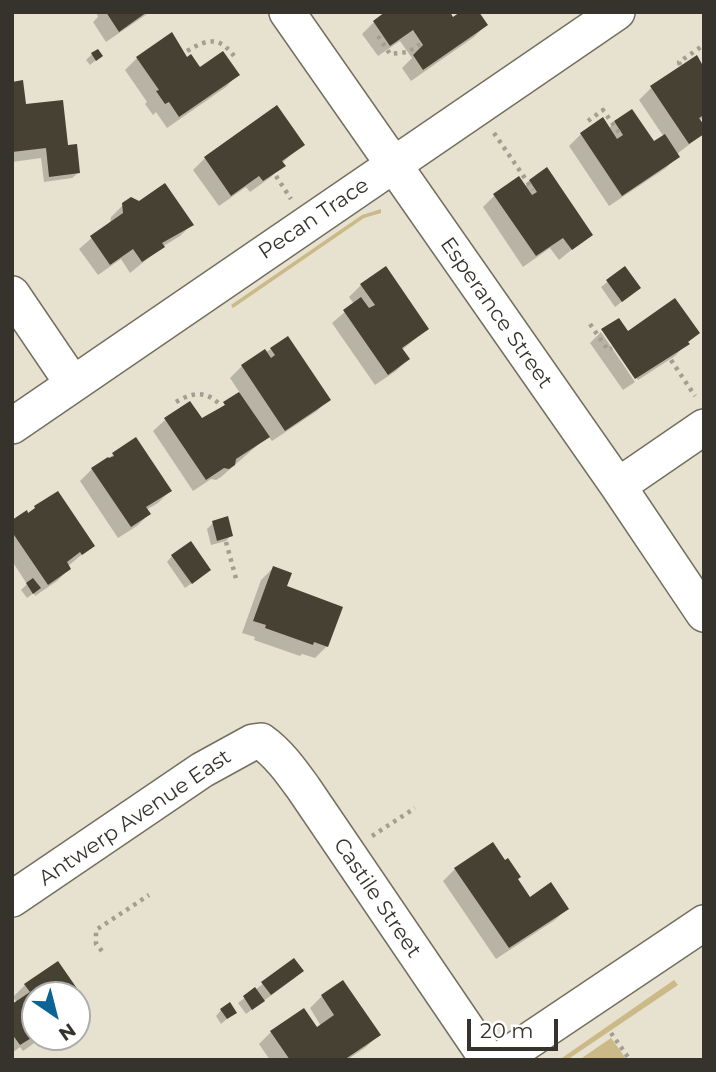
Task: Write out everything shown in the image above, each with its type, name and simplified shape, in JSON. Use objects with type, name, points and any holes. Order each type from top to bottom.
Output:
[{"type":"street","name":"Esperance Street","points":[[287,12],[618,486],[704,614]]},
{"type":"street","name":"Pecan Trace","points":[[12,426],[617,12]]},
{"type":"street","points":[[12,294],[73,384]]},
{"type":"street","points":[[618,486],[704,427]]},
{"type":"street","name":"Antwerp Avenue East","points":[[12,900],[201,770],[253,742],[261,741]]},
{"type":"street","name":"Castile Street","points":[[261,741],[285,763],[304,789],[488,1060]]},
{"type":"street","points":[[500,1060],[704,923]]},
{"type":"path","points":[[378,36],[390,54],[408,52],[420,44]]},
{"type":"path","points":[[187,51],[218,41],[228,47],[237,60]]},
{"type":"path","points":[[680,65],[679,62],[704,45]]},
{"type":"path","points":[[589,121],[603,110],[620,134]]},
{"type":"path","points":[[494,132],[533,190]]},
{"type":"path","points":[[276,176],[293,202]]},
{"type":"path","points":[[590,324],[608,351],[612,348]]},
{"type":"path","points":[[671,360],[695,396],[671,360]]},
{"type":"path","points":[[177,402],[199,394],[213,398],[221,406]]},
{"type":"path","points":[[226,541],[237,582]]},
{"type":"path","points":[[372,836],[415,808]]},
{"type":"path","points":[[102,951],[96,944],[96,930],[149,895]]},
{"type":"path","points":[[611,1033],[630,1060]]},
{"type":"shaded area","points":[[381,209],[381,213],[364,218],[233,308],[231,305],[362,215]]},
{"type":"shaded area","points":[[674,980],[678,985],[567,1060],[559,1060]]},
{"type":"shaded area","points":[[611,1038],[627,1060],[579,1060]]},
{"type":"building","points":[[106,12],[147,12],[119,32]]},
{"type":"building","points":[[385,12],[450,12],[453,17],[460,12],[479,12],[488,25],[423,70],[413,55],[423,45],[413,30],[390,46],[373,21]]},
{"type":"building","points":[[172,32],[187,57],[191,54],[200,67],[223,51],[240,75],[179,117],[169,102],[165,104],[156,91],[159,90],[136,57]]},
{"type":"building","points":[[98,49],[103,56],[96,61],[91,53]]},
{"type":"building","points":[[697,55],[702,64],[704,62],[704,115],[699,118],[704,125],[704,134],[689,144],[650,86]]},
{"type":"building","points":[[23,80],[26,104],[63,100],[68,145],[77,144],[80,173],[49,177],[46,148],[12,152],[12,82]]},
{"type":"building","points":[[277,105],[305,145],[282,161],[286,166],[263,181],[259,176],[231,196],[204,157]]},
{"type":"building","points":[[632,109],[654,141],[665,134],[680,157],[622,196],[580,133],[603,117],[617,139],[623,135],[614,121]]},
{"type":"building","points":[[547,167],[593,235],[572,250],[563,238],[536,256],[493,194],[519,176],[532,195],[537,192],[529,180]]},
{"type":"building","points":[[165,183],[194,225],[162,243],[165,247],[142,262],[133,249],[110,265],[90,236],[123,213],[122,203],[131,197],[139,201]]},
{"type":"building","points":[[386,266],[429,329],[402,348],[410,359],[388,375],[343,310],[361,297],[369,308],[375,305],[360,284]]},
{"type":"building","points":[[625,266],[641,288],[622,302],[606,280]]},
{"type":"building","points":[[675,298],[700,333],[688,342],[690,344],[635,379],[601,329],[619,318],[628,331]]},
{"type":"building","points":[[288,336],[331,400],[285,431],[241,365],[265,349],[271,358],[275,355],[270,348]]},
{"type":"building","points":[[239,392],[270,437],[236,459],[235,465],[229,469],[224,468],[206,480],[164,418],[190,401],[202,418],[225,405],[223,402]]},
{"type":"building","points":[[136,437],[172,491],[146,507],[151,514],[131,527],[91,468],[114,456],[112,453]]},
{"type":"building","points":[[58,491],[95,546],[82,555],[80,552],[67,562],[71,569],[48,585],[12,532],[12,520],[27,510],[28,513]]},
{"type":"building","points":[[228,516],[233,536],[217,541],[212,521]]},
{"type":"building","points":[[191,541],[211,570],[192,584],[171,555]]},
{"type":"building","points":[[273,566],[292,573],[287,586],[343,607],[328,647],[314,642],[313,645],[253,621]]},
{"type":"building","points":[[33,578],[41,588],[33,594],[26,583]]},
{"type":"building","points":[[493,842],[521,877],[518,879],[530,897],[551,882],[569,909],[509,948],[454,868]]},
{"type":"building","points":[[294,958],[304,971],[271,995],[261,982]]},
{"type":"building","points":[[58,961],[72,981],[28,981]]},
{"type":"building","points":[[343,980],[381,1035],[344,1060],[290,1060],[270,1031],[304,1008],[317,1027],[334,1015],[321,995]]},
{"type":"building","points":[[255,987],[265,1001],[252,1010],[243,996]]},
{"type":"building","points":[[21,998],[20,1045],[12,1034],[12,1004]]},
{"type":"building","points":[[230,1002],[237,1013],[227,1019],[220,1009]]}]
